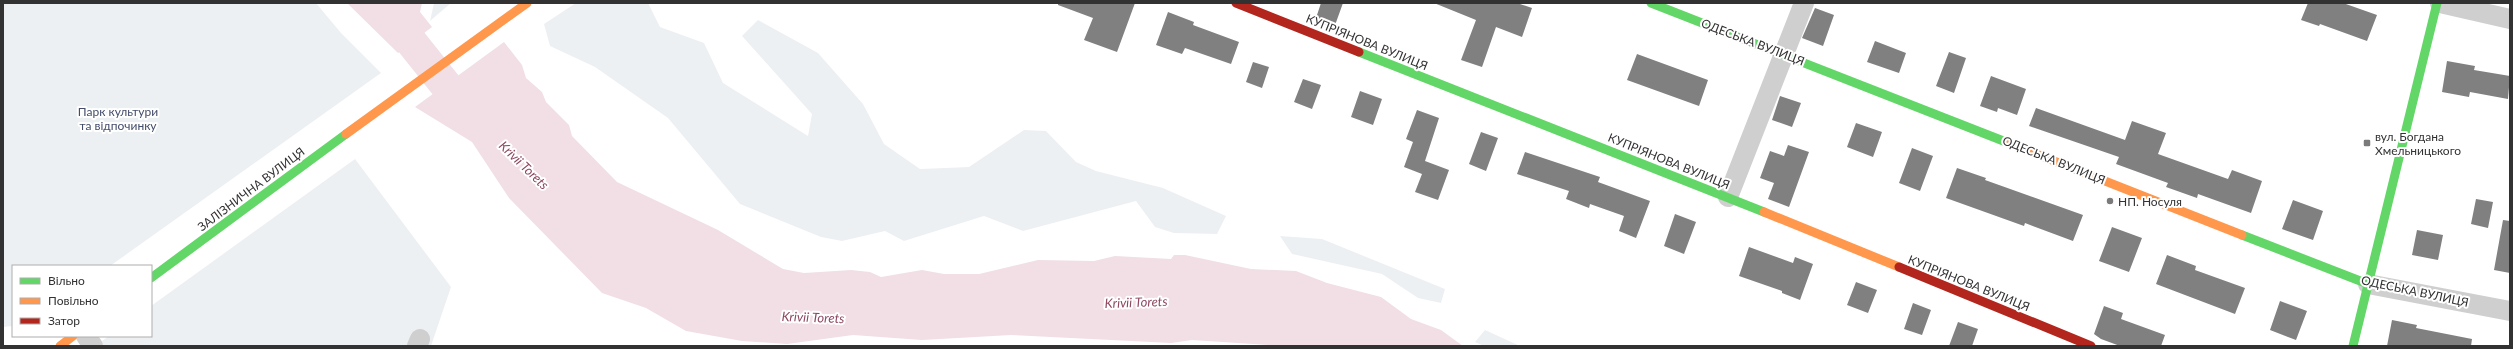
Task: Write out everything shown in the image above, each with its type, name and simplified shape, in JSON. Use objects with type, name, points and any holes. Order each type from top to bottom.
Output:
[{"type":"street","name":"ЗАЛІЗНИЧНА ВУЛИЦЯ","points":[[152,277],[366,119],[514,14],[527,3]]},
{"type":"street","name":"КУПРІЯНОВА ВУЛИЦЯ","points":[[1236,3],[1728,198],[2091,346]]},
{"type":"street","name":"ОДЕСЬКА ВУЛИЦЯ","points":[[1651,3],[1783,53],[2368,284],[2510,311]]},
{"type":"street","points":[[1728,198],[1783,53],[1804,3]]},
{"type":"street","points":[[2353,346],[2438,3],[2510,19]]},
{"type":"street","points":[[60,346],[72,337]]},
{"type":"street","points":[[87,337],[93,346]]},
{"type":"green space","name":"Парк культури та відпочинку","points":[[3,3],[316,3],[341,33],[381,73],[111,265],[12,265],[12,326],[3,327]]},
{"type":"green space","points":[[434,3],[451,3],[430,21]]},
{"type":"green space","points":[[576,3],[648,3],[660,27],[704,43],[723,83],[808,136],[812,114],[742,36],[758,20],[818,53],[863,104],[884,144],[920,169],[969,167],[1024,130],[1046,131],[1076,162],[1096,171],[1163,188],[1226,216],[1217,234],[1174,233],[1155,227],[1136,201],[1023,231],[984,216],[904,241],[885,231],[842,241],[821,237],[740,204],[668,118],[595,67],[550,46],[544,24]]},
{"type":"green space","points":[[355,159],[451,287],[431,346],[95,346],[108,337],[152,337],[152,305]]},
{"type":"green space","points":[[1280,236],[1322,239],[1445,289],[1441,303],[1418,298],[1382,274],[1292,254]]},
{"type":"green space","points":[[1485,330],[1520,346],[1484,346],[1475,342]]},
{"type":"water","points":[[347,3],[422,3],[420,12],[432,27],[398,53]]},
{"type":"water","points":[[504,42],[522,65],[526,78],[542,92],[546,102],[569,125],[572,136],[617,182],[718,230],[783,269],[804,273],[851,270],[870,272],[881,277],[922,270],[944,274],[979,274],[1038,260],[1094,261],[1115,256],[1171,259],[1174,255],[1185,255],[1251,269],[1296,271],[1327,283],[1381,297],[1411,319],[1441,330],[1463,346],[1282,346],[1192,340],[1171,343],[1011,335],[922,340],[853,335],[787,344],[742,341],[686,331],[646,308],[602,293],[509,198],[472,142],[415,107]]},
{"type":"building","points":[[1058,3],[1135,3],[1117,52],[1084,40],[1093,18],[1058,5]]},
{"type":"building","points":[[1321,3],[1343,3],[1334,28],[1315,21]]},
{"type":"building","points":[[1434,3],[1517,3],[1532,8],[1522,37],[1496,27],[1482,67],[1461,60],[1476,20]]},
{"type":"building","points":[[2308,3],[2343,3],[2377,15],[2367,41],[2320,24],[2319,26],[2301,20]]},
{"type":"building","points":[[1815,8],[1834,15],[1823,46],[1802,38]]},
{"type":"building","points":[[1168,12],[1194,22],[1193,25],[1239,42],[1231,64],[1185,48],[1182,54],[1156,45]]},
{"type":"building","points":[[1875,41],[1906,53],[1899,73],[1867,62]]},
{"type":"building","points":[[1949,52],[1966,58],[1954,93],[1936,86]]},
{"type":"building","points":[[1637,54],[1708,80],[1699,106],[1627,80]]},
{"type":"building","points":[[2447,61],[2475,66],[2474,70],[2510,76],[2508,99],[2470,92],[2469,97],[2442,92]]},
{"type":"building","points":[[1253,62],[1269,67],[1262,88],[1246,82]]},
{"type":"building","points":[[1991,76],[2026,89],[2017,115],[1998,108],[1997,112],[1980,106]]},
{"type":"building","points":[[1303,79],[1321,85],[1312,109],[1294,102]]},
{"type":"building","points":[[1360,91],[1382,99],[1373,125],[1351,117]]},
{"type":"building","points":[[1780,96],[1801,103],[1792,127],[1772,120]]},
{"type":"building","points":[[2036,108],[2125,140],[2132,121],[2166,133],[2158,154],[2228,179],[2232,170],[2262,181],[2251,213],[2198,194],[2197,198],[2166,187],[2168,183],[2116,164],[2119,157],[2029,126]]},
{"type":"building","points":[[1417,110],[1439,118],[1425,161],[1449,170],[1438,200],[1415,192],[1422,174],[1404,167],[1413,142],[1406,139]]},
{"type":"building","points":[[1856,123],[1882,132],[1873,157],[1847,147]]},
{"type":"building","points":[[1481,132],[1498,138],[1486,171],[1469,164]]},
{"type":"building","points":[[1788,145],[1809,152],[1789,207],[1768,199],[1774,183],[1760,178],[1770,151],[1784,156]]},
{"type":"building","points":[[1912,148],[1933,156],[1920,191],[1899,183]]},
{"type":"building","points":[[1525,152],[1600,177],[1598,182],[1650,201],[1636,238],[1619,231],[1624,216],[1590,204],[1589,208],[1566,199],[1569,191],[1517,174]]},
{"type":"building","points":[[1957,168],[1986,178],[1985,180],[2083,215],[2073,241],[2025,223],[2024,226],[1946,198]]},
{"type":"building","points":[[2476,199],[2493,202],[2488,228],[2471,224]]},
{"type":"building","points":[[2293,200],[2323,211],[2313,240],[2282,229]]},
{"type":"building","points":[[1675,214],[1696,222],[1684,254],[1664,246]]},
{"type":"building","points":[[2503,220],[2510,221],[2510,273],[2494,270]]},
{"type":"building","points":[[2112,227],[2142,238],[2129,272],[2099,261]]},
{"type":"building","points":[[2417,230],[2443,235],[2438,260],[2412,255]]},
{"type":"building","points":[[1749,247],[1793,263],[1795,257],[1813,264],[1800,300],[1782,293],[1782,291],[1739,276]]},
{"type":"building","points":[[2167,255],[2196,266],[2195,270],[2245,288],[2235,314],[2156,284]]},
{"type":"building","points":[[1856,282],[1877,290],[1868,313],[1847,305]]},
{"type":"building","points":[[2280,301],[2307,311],[2296,340],[2270,330]]},
{"type":"building","points":[[1913,303],[1931,310],[1922,335],[1904,329]]},
{"type":"building","points":[[2104,306],[2123,313],[2121,319],[2165,335],[2161,346],[2120,346],[2101,339],[2094,334]]},
{"type":"building","points":[[2392,320],[2417,325],[2416,328],[2472,339],[2471,346],[2387,346]]},
{"type":"building","points":[[1958,322],[1978,329],[1972,346],[1949,346]]},
{"type":"waterway","name":"Krivii Torets","points":[[390,3],[401,29],[460,103],[474,117]]},
{"type":"traffic: fast","points":[[1651,3],[2006,142]]},
{"type":"traffic: fast","points":[[2353,346],[2437,3]]},
{"type":"traffic: fast","points":[[1359,52],[1764,212]]},
{"type":"traffic: fast","points":[[152,277],[346,134]]},
{"type":"traffic: fast","points":[[2242,235],[2368,284]]},
{"type":"traffic: slow","points":[[346,134],[527,3]]},
{"type":"traffic: slow","points":[[2006,142],[2242,235]]},
{"type":"traffic: slow","points":[[1764,212],[1899,267]]},
{"type":"traffic: slow","points":[[60,346],[72,337]]},
{"type":"traffic: jam","points":[[1236,3],[1359,52]]},
{"type":"traffic: jam","points":[[1899,267],[2091,346]]},
{"type":"place","name":"вул. Богдана Хмельницького","points":[[2367,143]]},
{"type":"place","name":"НП. Носуля","points":[[2110,201]]}]
